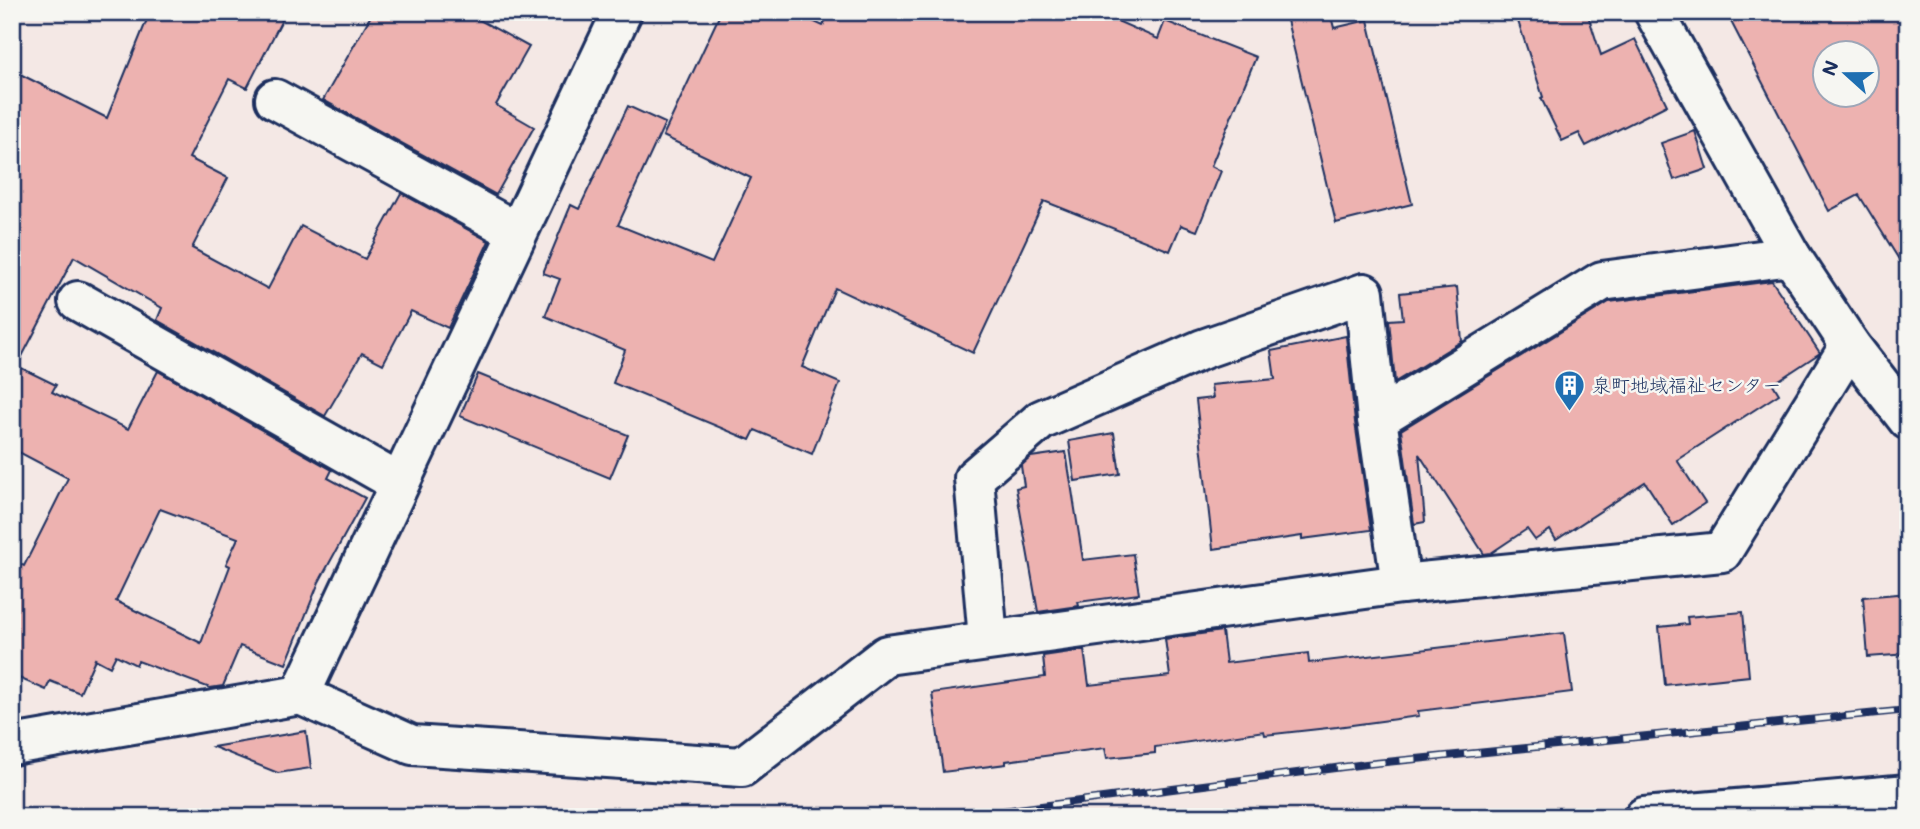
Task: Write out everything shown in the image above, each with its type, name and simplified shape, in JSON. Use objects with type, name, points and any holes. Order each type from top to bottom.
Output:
[{"type":"street","points":[[300,695],[622,12]]},
{"type":"street","points":[[1654,12],[1791,256],[1850,345],[1908,420]]},
{"type":"street","points":[[275,99],[517,232]]},
{"type":"street","points":[[1377,419],[1602,281],[1791,256]]},
{"type":"street","points":[[988,639],[974,478],[1041,419],[1203,349],[1364,293],[1377,419],[1401,584]]},
{"type":"street","points":[[78,301],[399,482]]},
{"type":"street","points":[[12,745],[300,695],[412,745],[742,767],[887,655],[1401,584],[1722,552],[1850,345]]},
{"type":"street","points":[[1644,817],[1908,794]]},
{"type":"building","points":[[150,12],[286,12],[247,88],[229,79],[189,158],[228,178],[192,248],[268,289],[301,226],[365,259],[401,193],[489,241],[448,328],[411,311],[383,364],[362,353],[325,416],[157,320],[162,308],[74,257],[17,366],[56,385],[52,392],[128,429],[158,371],[332,470],[328,478],[365,498],[319,582],[286,664],[240,646],[223,686],[210,688],[138,661],[136,665],[116,655],[110,667],[95,659],[80,693],[50,681],[46,690],[12,675],[12,560],[24,566],[68,478],[19,452],[12,463],[12,70],[107,118]],"holes":[[[160,509],[238,538],[226,564],[230,566],[201,643],[116,601]]]},
{"type":"building","points":[[373,12],[465,12],[529,47],[496,105],[534,127],[496,195],[323,100]]},
{"type":"building","points":[[721,12],[793,12],[823,26],[829,12],[1097,12],[1158,39],[1165,21],[1256,57],[1211,166],[1221,171],[1197,231],[1181,225],[1170,251],[1044,201],[973,353],[835,288],[802,367],[840,383],[812,454],[755,430],[750,440],[613,383],[625,350],[545,316],[560,279],[543,273],[571,205],[579,209],[628,106],[665,123],[618,225],[712,263],[751,178],[663,136]]},
{"type":"building","points":[[1285,12],[1330,12],[1334,28],[1368,20],[1412,204],[1336,223]]},
{"type":"building","points":[[1515,12],[1587,12],[1601,55],[1635,39],[1667,105],[1586,146],[1579,133],[1562,141],[1541,98],[1543,97]]},
{"type":"building","points":[[1726,12],[1908,12],[1908,274],[1859,195],[1829,211]]},
{"type":"building","points":[[1695,131],[1707,169],[1674,180],[1661,143]]},
{"type":"building","name":"泉町地域福祉センター","points":[[1772,281],[1820,353],[1773,384],[1779,394],[1677,460],[1705,503],[1673,525],[1645,482],[1556,540],[1550,530],[1535,540],[1527,529],[1491,553],[1484,554],[1419,454],[1425,522],[1414,524],[1401,430],[1609,302]]},
{"type":"building","points":[[1457,287],[1462,341],[1395,382],[1389,320],[1403,319],[1400,293]]},
{"type":"building","points":[[1346,336],[1371,530],[1302,539],[1302,536],[1213,549],[1196,400],[1213,398],[1211,385],[1275,379],[1271,351]]},
{"type":"building","points":[[478,374],[628,435],[610,478],[460,416]]},
{"type":"building","points":[[1114,433],[1120,474],[1075,481],[1069,441]]},
{"type":"building","points":[[1066,452],[1083,560],[1133,554],[1139,594],[1078,602],[1079,606],[1038,612],[1016,488],[1024,486],[1021,466],[1031,457]]},
{"type":"building","points":[[1908,593],[1908,654],[1868,657],[1863,597]]},
{"type":"building","points":[[1743,612],[1749,676],[1665,685],[1659,627],[1688,624],[1687,617]]},
{"type":"building","points":[[1222,631],[1226,663],[1308,653],[1309,663],[1564,633],[1572,692],[1418,711],[1419,716],[1337,727],[1265,735],[1264,731],[1155,747],[1155,753],[1107,758],[1105,748],[943,772],[932,693],[1045,677],[1043,656],[1084,650],[1089,685],[1170,676],[1165,639]]},
{"type":"building","points":[[306,731],[311,768],[278,773],[213,747]]},
{"type":"railway","points":[[956,817],[1366,764],[1908,710]]},
{"type":"place","name":"泉町地域福祉センター","points":[[1569,412]]}]
